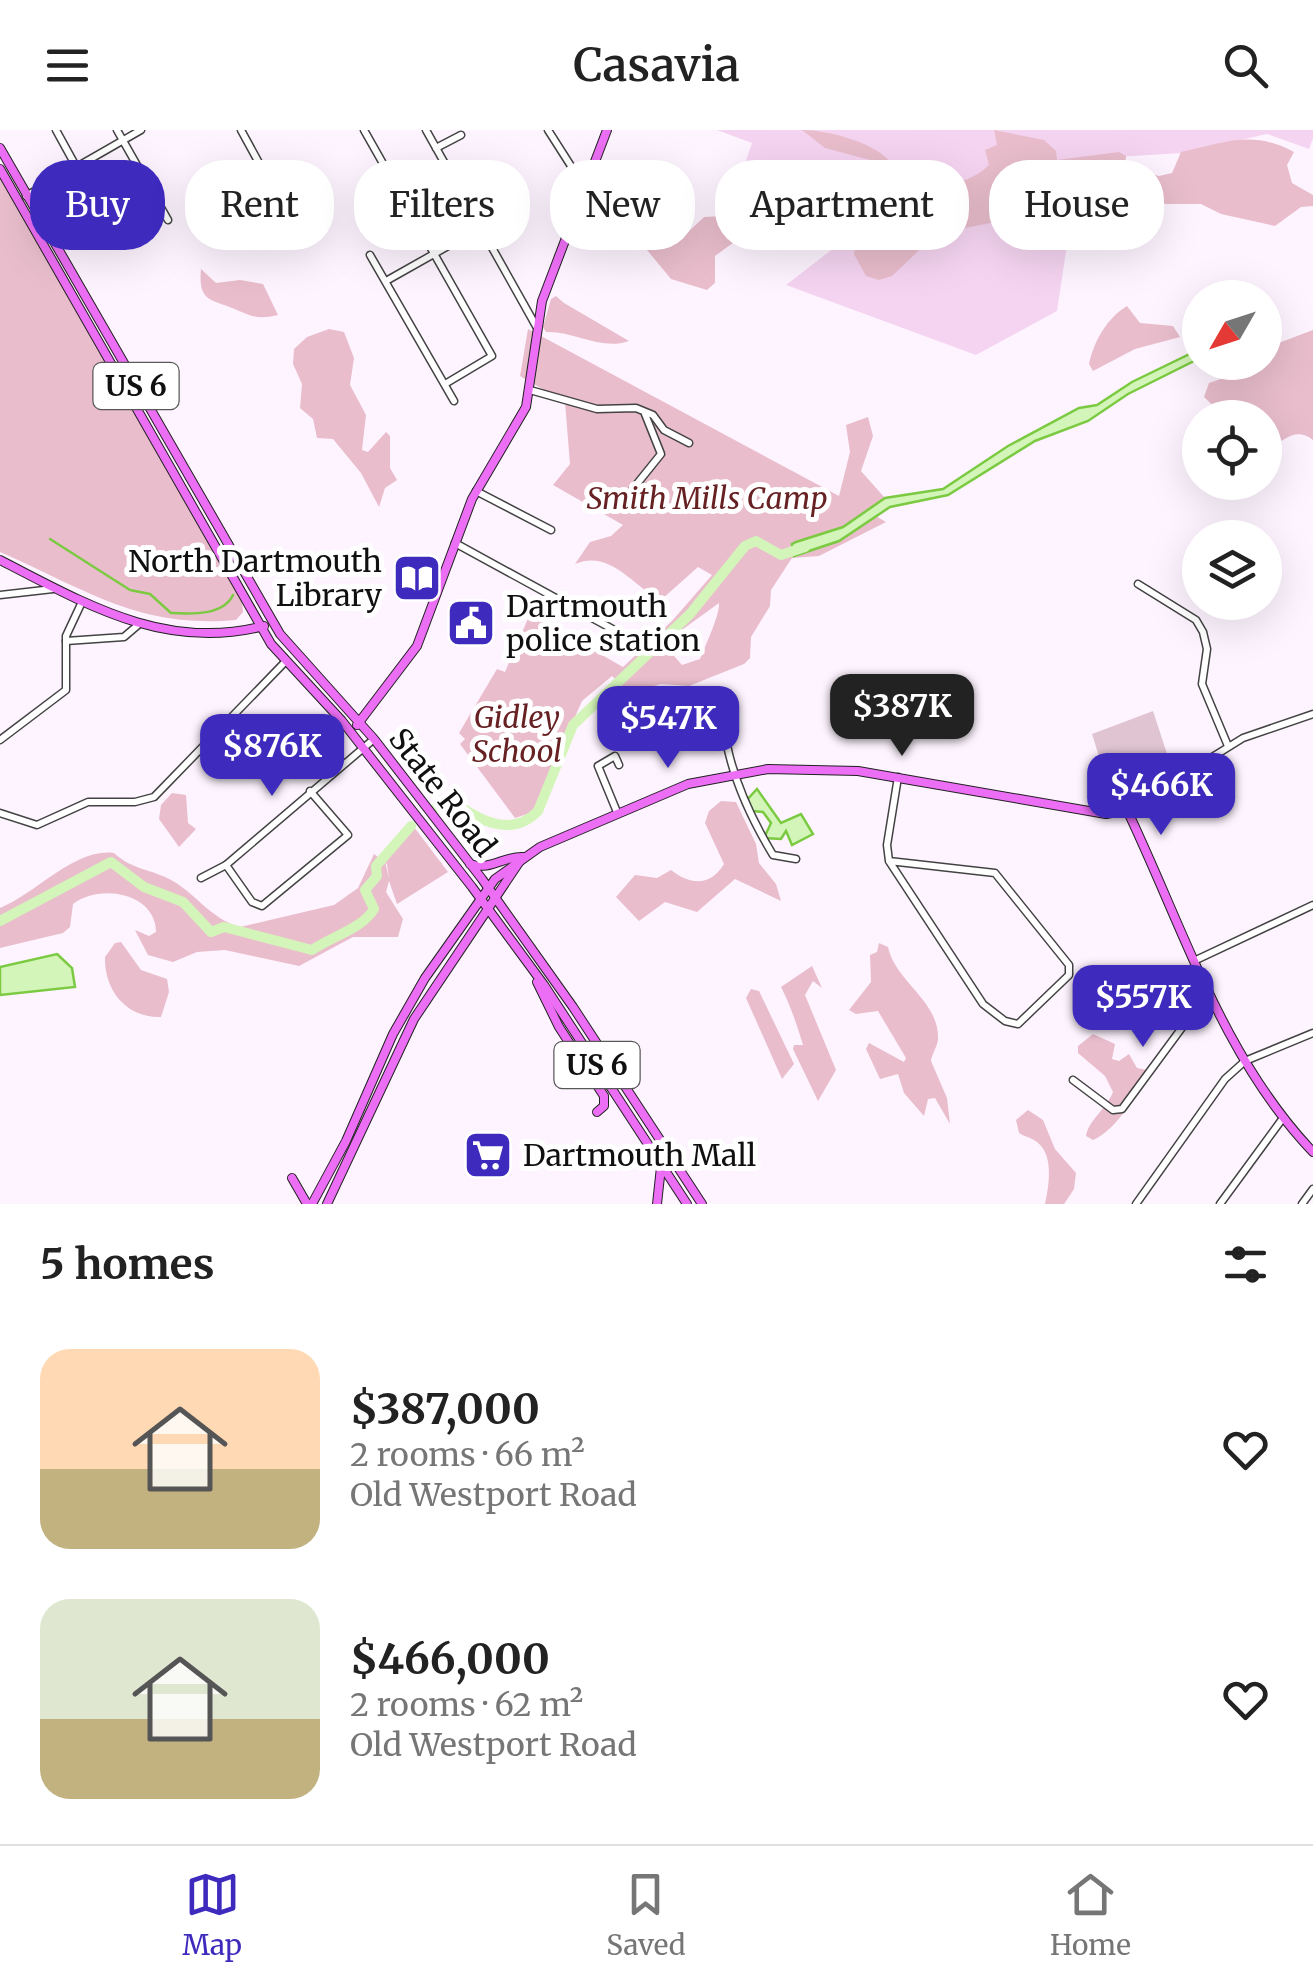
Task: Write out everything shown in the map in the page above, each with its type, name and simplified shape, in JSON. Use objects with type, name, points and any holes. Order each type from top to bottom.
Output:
[{"type":"main road","points":[[597,160],[608,130]]},
{"type":"main road","name":"State Road","points":[[0,148],[261,627],[285,662],[350,731],[480,898],[687,1204]]},
{"type":"main road","name":"State Road","points":[[0,169],[273,624],[307,668],[374,739],[494,896],[573,1006],[702,1204]]},
{"type":"main road","points":[[350,731],[417,646],[476,491],[520,418],[530,390],[536,326],[564,250]]},
{"type":"main road","points":[[0,560],[81,604],[138,625],[200,632],[273,624]]},
{"type":"main road","points":[[292,1178],[310,1204],[341,1152],[404,1012],[480,898],[523,858],[616,812],[688,784],[734,774],[823,768],[898,777],[1106,814],[1126,810],[1245,1061],[1283,1118],[1313,1152]]},
{"type":"main road","points":[[470,864],[487,868],[510,857],[523,858]]},
{"type":"main road","points":[[327,1204],[414,1019],[523,858]]},
{"type":"main road","points":[[531,969],[556,1022],[604,1096],[604,1106],[597,1112]]},
{"type":"main road","points":[[657,1204],[660,1163]]},
{"type":"street","points":[[56,130],[73,160]]},
{"type":"street","points":[[117,130],[168,220]]},
{"type":"street","points":[[87,160],[140,130]]},
{"type":"street","points":[[241,130],[257,160]]},
{"type":"street","points":[[364,130],[492,356],[446,384]]},
{"type":"street","points":[[426,130],[443,160]]},
{"type":"street","points":[[548,130],[568,160]]},
{"type":"street","points":[[436,148],[460,135]]},
{"type":"street","points":[[26,196],[30,194]]},
{"type":"street","points":[[386,281],[440,250]]},
{"type":"street","points":[[493,250],[536,326]]},
{"type":"street","points":[[370,255],[454,401]]},
{"type":"street","points":[[530,390],[597,409],[616,406],[644,412],[689,443]]},
{"type":"street","points":[[632,490],[661,454],[644,412]]},
{"type":"street","points":[[476,491],[551,530]]},
{"type":"street","points":[[455,543],[638,643]]},
{"type":"street","points":[[1138,584],[1196,620],[1203,632],[1206,649],[1202,684],[1228,746]]},
{"type":"street","points":[[0,595],[53,589]]},
{"type":"street","points":[[0,740],[66,690],[66,641],[81,604]]},
{"type":"street","points":[[66,641],[124,637],[138,625]]},
{"type":"street","points":[[0,813],[37,825],[88,802],[135,802],[154,797],[285,662]]},
{"type":"street","points":[[1126,810],[1228,746],[1278,723],[1313,715]]},
{"type":"street","points":[[724,726],[734,774],[773,854],[796,859]]},
{"type":"street","points":[[200,878],[226,866],[374,739]]},
{"type":"street","points":[[616,812],[598,766],[615,756],[619,765]]},
{"type":"street","points":[[889,861],[995,873],[1069,965],[1069,976],[1023,1022],[1005,1021],[979,999],[889,861],[888,839],[898,777]]},
{"type":"street","points":[[226,866],[260,906],[348,835],[310,791]]},
{"type":"street","points":[[1196,960],[1313,905]]},
{"type":"street","points":[[1073,1080],[1113,1110],[1122,1109],[1210,990]]},
{"type":"street","points":[[1136,1204],[1225,1079],[1245,1061],[1313,1033]]},
{"type":"street","points":[[1220,1204],[1283,1118]]},
{"type":"street","points":[[1302,1204],[1313,1189]]},
{"type":"shaded area","points":[[717,130],[1313,130],[1309,149],[1267,134],[1183,153],[1080,160],[989,160],[989,250],[1066,250],[1057,311],[976,355],[786,285],[831,250],[969,250],[969,160],[746,160],[752,143]]},
{"type":"shaded area","points":[[1182,358],[1182,367],[1128,394],[1088,421],[1035,441],[948,495],[890,507],[839,541],[794,556],[792,544],[843,527],[885,498],[943,489],[1008,446],[1079,408],[1097,405],[1132,382]]},
{"type":"shaded area","points":[[1153,711],[1173,772],[1114,804],[1092,734]]},
{"type":"shaded area","points":[[757,789],[781,823],[801,814],[813,834],[792,845],[786,831],[781,839],[764,838],[771,823],[763,812],[752,811],[746,801]]},
{"type":"shaded area","points":[[57,954],[72,968],[75,987],[0,995],[0,967]]},
{"type":"green space","points":[[802,130],[838,135],[877,151],[888,160],[870,160],[825,148]]},
{"type":"green space","points":[[994,130],[1044,140],[1056,151],[1057,160],[989,160],[989,165],[985,150],[997,145]]},
{"type":"green space","points":[[1239,140],[1266,141],[1294,152],[1287,165],[1292,183],[1313,195],[1313,206],[1301,207],[1275,226],[1221,214],[1201,204],[1165,204],[1164,175],[1172,173],[1181,152]]},
{"type":"green space","points":[[1119,152],[1126,160],[1057,160]]},
{"type":"green space","points":[[989,165],[989,223],[969,227],[969,178]]},
{"type":"green space","points":[[0,177],[30,230],[30,250],[42,250],[242,601],[243,612],[236,620],[201,621],[141,612],[86,592],[0,552]]},
{"type":"green space","points":[[715,216],[715,250],[723,250],[715,256],[715,283],[707,290],[671,279],[647,250],[695,250],[695,226],[704,217]]},
{"type":"green space","points":[[855,250],[919,250],[892,276],[879,280],[866,276]]},
{"type":"green space","points":[[201,269],[216,283],[240,280],[263,284],[278,315],[254,316],[212,300],[201,287]]},
{"type":"green space","points":[[556,296],[629,341],[608,344],[546,332],[543,327],[551,299]]},
{"type":"green space","points":[[1127,306],[1140,323],[1173,326],[1180,337],[1135,349],[1093,371],[1089,364],[1098,339],[1113,317]]},
{"type":"green space","points":[[329,329],[344,332],[354,358],[350,385],[366,415],[362,450],[368,452],[386,432],[390,436],[390,468],[397,480],[385,488],[379,507],[361,473],[333,439],[317,438],[313,419],[300,408],[302,384],[293,364],[294,349],[307,337]]},
{"type":"green space","points":[[528,329],[839,496],[850,452],[846,425],[868,417],[873,436],[861,471],[885,498],[869,512],[886,522],[819,556],[792,558],[771,590],[770,606],[751,637],[750,658],[744,664],[689,686],[661,684],[630,693],[612,676],[582,701],[533,812],[515,818],[460,744],[465,739],[459,733],[497,669],[505,672],[530,614],[623,667],[672,621],[712,575],[698,567],[661,600],[611,565],[600,561],[575,564],[590,542],[611,536],[623,525],[553,485],[570,464],[565,402],[520,376]],"holes":[[[719,603],[700,659],[682,665],[668,649],[679,632]]]},
{"type":"green space","points":[[1313,330],[1313,440],[1300,434],[1282,440],[1282,400],[1204,397],[1209,383],[1218,380],[1282,380],[1282,342]]},
{"type":"green space","points":[[172,793],[186,795],[188,823],[196,829],[179,847],[159,819],[161,805]]},
{"type":"green space","points":[[721,801],[736,802],[756,844],[759,863],[776,884],[781,901],[735,879],[697,912],[665,902],[639,921],[616,897],[635,875],[657,878],[671,870],[685,879],[699,881],[712,877],[724,864],[705,823],[709,811]]},
{"type":"green space","points":[[414,827],[448,872],[397,904],[389,881],[386,892],[403,919],[398,937],[353,937],[299,966],[225,950],[197,952],[173,962],[148,955],[135,930],[149,936],[156,932],[154,919],[137,900],[111,893],[73,904],[70,927],[63,933],[0,948],[0,908],[70,865],[99,853],[114,853],[128,863],[173,881],[221,918],[240,927],[334,905],[358,888],[374,854],[385,863],[384,856]]},
{"type":"green space","points":[[121,942],[141,970],[167,979],[169,992],[161,1017],[137,1013],[113,991],[105,957],[115,943]]},
{"type":"green space","points":[[879,943],[888,947],[899,970],[932,1013],[938,1041],[931,1061],[947,1098],[950,1124],[935,1098],[928,1099],[924,1116],[904,1093],[898,1074],[880,1079],[866,1049],[869,1043],[904,1062],[906,1058],[878,1011],[856,1014],[849,1010],[871,982],[870,955],[877,952]]},
{"type":"green space","points":[[812,966],[822,988],[813,981],[805,995],[836,1070],[818,1101],[793,1049],[794,1045],[803,1045],[781,987]]},
{"type":"green space","points":[[751,989],[759,991],[794,1064],[782,1079],[746,998]]},
{"type":"green space","points":[[1093,1034],[1115,1044],[1112,1059],[1119,1061],[1129,1054],[1137,1068],[1147,1070],[1118,1119],[1093,1140],[1086,1136],[1087,1130],[1113,1092],[1105,1076],[1078,1053],[1078,1046]]},
{"type":"green space","points":[[1028,1110],[1043,1120],[1055,1149],[1076,1173],[1074,1189],[1064,1204],[1045,1204],[1049,1169],[1045,1152],[1041,1145],[1019,1133],[1016,1120]]},
{"type":"waterway","points":[[50,539],[130,590],[150,594],[171,613],[214,610],[233,595]]},
{"type":"waterway","points":[[436,807],[449,798],[492,823],[516,824],[527,820],[538,811],[573,725],[690,614],[745,546],[756,541],[781,555],[805,547]]},
{"type":"waterway","points":[[0,921],[111,862],[144,887],[183,902],[211,932],[224,927],[312,950],[369,916],[374,909],[365,890],[377,876],[376,866],[411,826]]},
{"type":"place","name":"North Dartmouth Library","points":[[417,578]]},
{"type":"place","name":"Dartmouth police station","points":[[471,623]]},
{"type":"place","name":"Dartmouth Mall","points":[[488,1155]]},
{"type":"park label","name":"Smith Mills Camp","points":[[707,498]]},
{"type":"park label","name":"Gidley School","points":[[517,734]]}]
